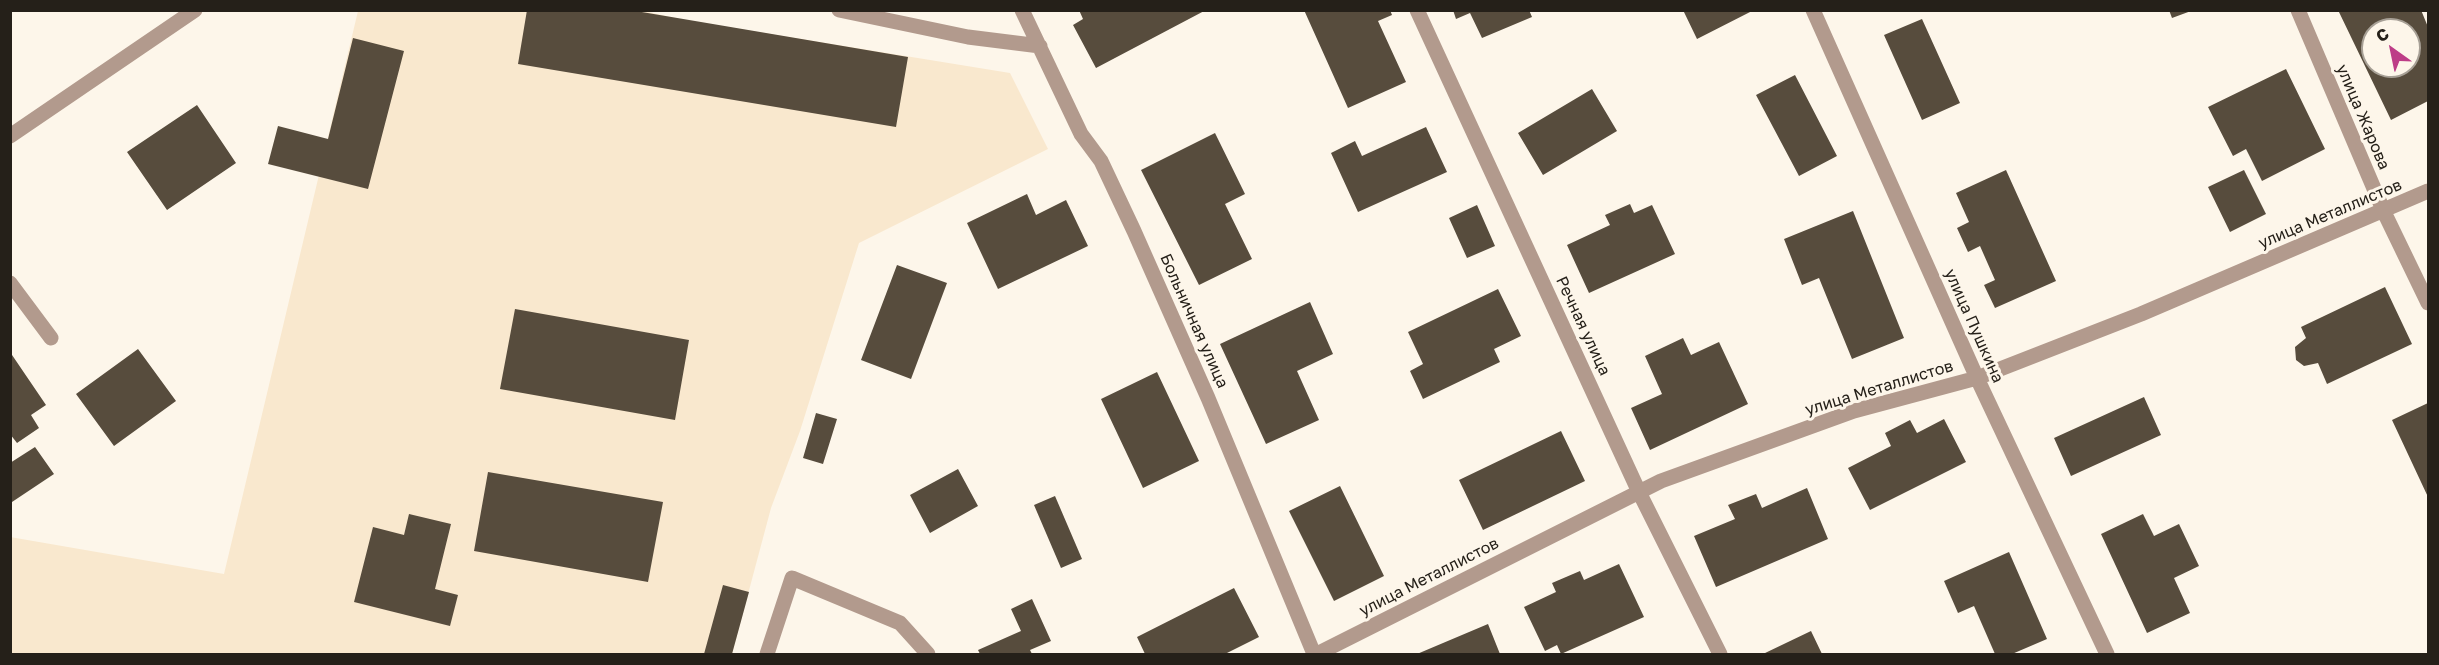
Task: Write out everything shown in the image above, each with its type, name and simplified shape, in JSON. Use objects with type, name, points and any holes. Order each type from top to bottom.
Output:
[{"type":"street","points":[[10,136],[195,10]]},
{"type":"street","points":[[839,10],[968,37],[1040,46]]},
{"type":"street","name":"Больничная улица","points":[[1022,10],[1081,134],[1101,160],[1134,231],[1208,398],[1315,654]]},
{"type":"street","name":"Речная улица","points":[[1418,10],[1640,492],[1720,654]]},
{"type":"street","name":"улица Пушкина","points":[[1813,10],[1977,378],[2107,654]]},
{"type":"street","name":"улица Жарова","points":[[2298,10],[2384,212],[2428,303]]},
{"type":"street","name":"улица Металлистов","points":[[1315,654],[1661,481],[1854,411],[1977,378],[2141,314],[2428,192]]},
{"type":"street","points":[[10,283],[51,338]]},
{"type":"street","points":[[767,654],[792,578],[900,622],[928,654]]},
{"type":"shaded area","points":[[358,11],[644,11],[684,20],[1010,73],[1048,149],[859,243],[800,431],[771,508],[732,654],[11,654],[10,537],[224,574]]},
{"type":"building","points":[[527,10],[630,10],[908,57],[896,127],[518,64]]},
{"type":"building","points":[[1079,10],[1206,10],[1096,68],[1073,25],[1083,19]]},
{"type":"building","points":[[1304,10],[1390,10],[1392,15],[1378,21],[1406,82],[1348,108]]},
{"type":"building","points":[[1453,10],[1529,10],[1532,17],[1482,38],[1470,13],[1456,19]]},
{"type":"building","points":[[1683,10],[1754,10],[1697,39]]},
{"type":"building","points":[[2169,10],[2191,10],[2191,11],[2172,18]]},
{"type":"building","points":[[2338,10],[2421,10],[2428,27],[2428,101],[2391,120],[2371,78],[2421,78],[2421,18],[2361,18],[2361,58]]},
{"type":"building","points":[[1922,19],[1960,103],[1922,120],[1884,35]]},
{"type":"building","points":[[353,38],[404,51],[368,189],[268,164],[278,126],[328,139]]},
{"type":"building","points":[[2286,69],[2325,149],[2262,181],[2246,149],[2233,156],[2208,107]]},
{"type":"building","points":[[1795,75],[1837,156],[1799,176],[1756,95]]},
{"type":"building","points":[[1592,89],[1617,131],[1543,175],[1518,133]]},
{"type":"building","points":[[197,105],[236,163],[167,210],[127,152]]},
{"type":"building","points":[[1426,127],[1447,172],[1358,212],[1331,153],[1355,141],[1362,156]]},
{"type":"building","points":[[1215,133],[1245,194],[1225,204],[1252,259],[1199,285],[1141,170]]},
{"type":"building","points":[[2006,170],[2056,281],[1995,308],[1984,285],[1995,280],[1980,246],[1968,252],[1957,228],[1969,222],[1956,193]]},
{"type":"building","points":[[2244,170],[2266,214],[2230,232],[2208,187]]},
{"type":"building","points":[[1027,194],[1036,215],[1066,200],[1088,246],[998,289],[967,223]]},
{"type":"building","points":[[1630,204],[1634,213],[1652,205],[1675,254],[1589,293],[1567,245],[1610,225],[1605,215]]},
{"type":"building","points":[[1477,205],[1495,246],[1467,258],[1449,218]]},
{"type":"building","points":[[1853,211],[1904,338],[1852,359],[1819,278],[1802,285],[1784,239]]},
{"type":"building","points":[[897,265],[947,283],[911,379],[861,360]]},
{"type":"building","points":[[2385,287],[2412,344],[2327,384],[2318,363],[2304,366],[2296,360],[2295,347],[2306,338],[2301,327]]},
{"type":"building","points":[[1498,289],[1521,336],[1494,349],[1500,362],[1423,399],[1410,371],[1423,364],[1408,332]]},
{"type":"building","points":[[1310,302],[1333,354],[1297,371],[1319,420],[1266,444],[1220,344]]},
{"type":"building","points":[[515,309],[689,340],[675,420],[500,389]]},
{"type":"building","points":[[1683,338],[1691,355],[1719,342],[1748,404],[1650,450],[1631,408],[1662,394],[1645,356]]},
{"type":"building","points":[[138,349],[176,401],[114,446],[76,394]]},
{"type":"building","points":[[10,352],[46,405],[31,415],[39,428],[17,443],[10,434]]},
{"type":"building","points":[[1157,372],[1199,461],[1143,488],[1101,399]]},
{"type":"building","points":[[2144,397],[2161,435],[2071,476],[2054,438]]},
{"type":"building","points":[[2428,403],[2428,497],[2392,420]]},
{"type":"building","points":[[816,413],[837,419],[823,464],[803,458]]},
{"type":"building","points":[[1944,419],[1966,462],[1870,510],[1848,468],[1891,446],[1885,433],[1910,420],[1917,433]]},
{"type":"building","points":[[1561,431],[1585,481],[1483,530],[1459,480]]},
{"type":"building","points":[[35,447],[54,474],[12,502],[10,463]]},
{"type":"building","points":[[958,469],[978,506],[930,533],[910,495]]},
{"type":"building","points":[[488,472],[663,502],[648,582],[474,551]]},
{"type":"building","points":[[1340,486],[1384,576],[1334,601],[1289,511]]},
{"type":"building","points":[[1807,488],[1828,539],[1716,587],[1694,536],[1735,519],[1728,505],[1756,494],[1762,508]]},
{"type":"building","points":[[1055,496],[1082,559],[1061,568],[1034,505]]},
{"type":"building","points":[[409,514],[451,524],[435,589],[458,595],[450,626],[354,602],[373,527],[404,535]]},
{"type":"building","points":[[2143,514],[2154,536],[2179,524],[2199,566],[2174,578],[2190,613],[2147,633],[2101,534]]},
{"type":"building","points":[[2009,552],[2047,639],[2012,654],[1995,654],[1974,606],[1958,613],[1944,581]]},
{"type":"building","points":[[1619,564],[1644,617],[1561,654],[1557,645],[1545,651],[1524,607],[1556,592],[1552,583],[1580,571],[1584,580]]},
{"type":"building","points":[[723,585],[749,592],[732,654],[704,654]]},
{"type":"building","points":[[1234,588],[1259,637],[1225,654],[1145,654],[1137,637]]},
{"type":"building","points":[[1032,599],[1051,641],[1030,650],[1032,654],[980,654],[978,650],[1021,631],[1011,609]]},
{"type":"building","points":[[1488,624],[1500,654],[1417,654]]},
{"type":"building","points":[[1811,631],[1822,654],[1763,654]]}]
